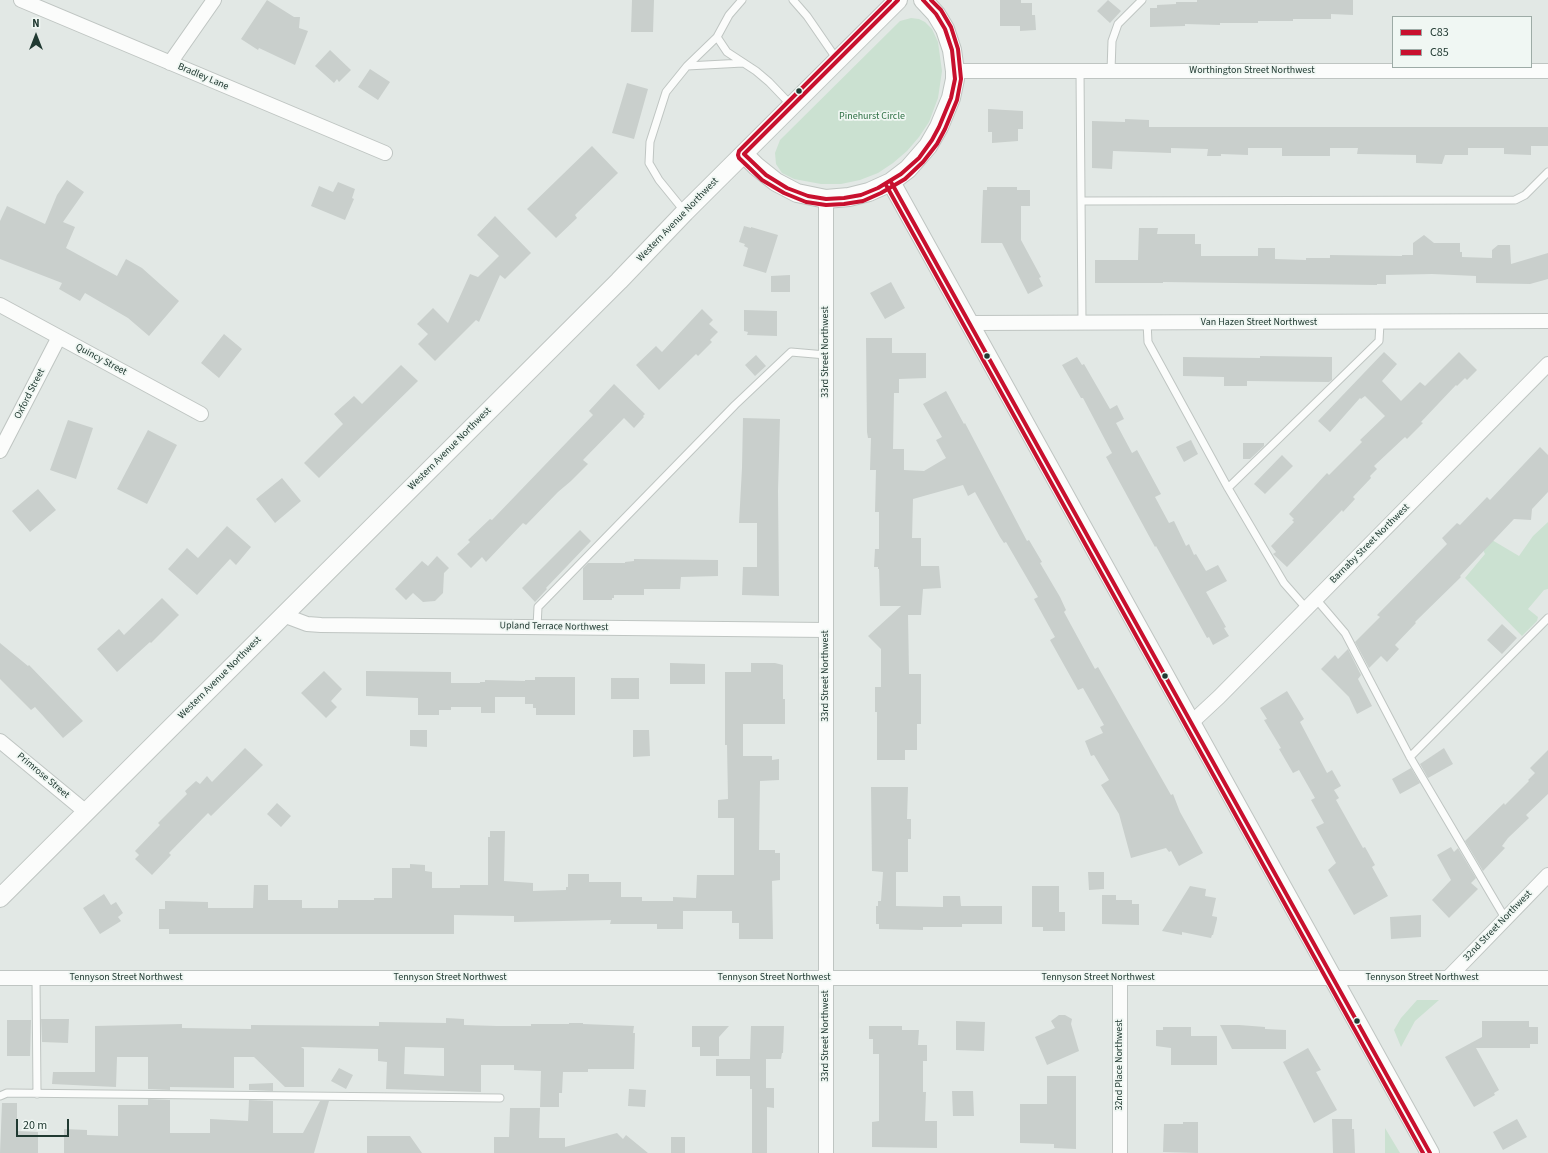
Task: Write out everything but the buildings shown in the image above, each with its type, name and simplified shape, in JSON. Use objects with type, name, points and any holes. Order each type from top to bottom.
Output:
[{"type":"street","name":"Bradley Lane","points":[[21,0],[385,153]]},
{"type":"street","points":[[170,63],[214,0]]},
{"type":"street","name":"Western Avenue Northwest","points":[[0,898],[283,614],[619,281],[685,212],[898,0]]},
{"type":"street","points":[[744,154],[776,182],[797,192],[826,199],[861,195],[891,182],[908,169],[919,158],[936,134],[954,89],[955,71],[952,50],[944,29],[936,14],[924,0]]},
{"type":"street","name":"Worthington Street Northwest","points":[[955,71],[1548,71]]},
{"type":"street","points":[[891,182],[1430,1153]]},
{"type":"street","name":"33rd Street Northwest","points":[[826,199],[826,1153]]},
{"type":"street","name":"Quincy Street","points":[[0,305],[201,414]]},
{"type":"street","name":"Van Hazen Street Northwest","points":[[970,323],[1380,323],[1548,321]]},
{"type":"street","name":"Oxford Street","points":[[0,451],[59,337]]},
{"type":"street","name":"Barnaby Street Northwest","points":[[1191,723],[1548,364]]},
{"type":"street","name":"Upland Terrace Northwest","points":[[283,614],[307,624],[321,626],[826,630]]},
{"type":"street","name":"Primrose Street","points":[[0,741],[86,812]]},
{"type":"street","name":"32nd Street Northwest","points":[[1448,978],[1548,875]]},
{"type":"street","name":"Tennyson Street Northwest","points":[[0,978],[1548,978]]},
{"type":"street","name":"32nd Place Northwest","points":[[1120,978],[1120,1153]]},
{"type":"lane","points":[[685,212],[659,180],[649,163],[650,142],[666,92],[687,66],[717,37],[728,15],[742,0]]},
{"type":"lane","points":[[793,0],[807,16],[838,60]]},
{"type":"lane","points":[[1111,71],[1112,41],[1118,24],[1142,0]]},
{"type":"lane","points":[[717,37],[727,52],[743,64],[756,71],[792,106]]},
{"type":"lane","points":[[687,66],[743,64]]},
{"type":"lane","points":[[1080,71],[1082,323]]},
{"type":"lane","points":[[1081,201],[1515,200],[1525,196],[1548,172]]},
{"type":"lane","points":[[1147,322],[1148,342],[1228,488],[1284,584],[1311,603],[1345,633],[1410,757],[1505,918]]},
{"type":"lane","points":[[1228,488],[1379,341],[1380,323]]},
{"type":"lane","points":[[538,627],[538,607],[734,405],[791,352],[826,355]]},
{"type":"lane","points":[[1410,757],[1548,618]]},
{"type":"lane","points":[[36,978],[37,1094]]},
{"type":"lane","points":[[0,1096],[7,1093],[500,1098]]},
{"type":"green space","name":"Pinehurst Circle","points":[[911,18],[919,19],[925,22],[932,29],[938,42],[942,71],[938,98],[929,122],[919,137],[907,151],[893,163],[878,173],[860,180],[841,184],[821,184],[794,179],[782,173],[776,164],[775,153],[780,140],[900,21]]},
{"type":"green space","points":[[1548,522],[1548,589],[1544,590],[1528,609],[1538,617],[1537,621],[1522,636],[1465,578],[1485,554],[1479,542],[1487,537],[1519,556],[1533,536]]},
{"type":"green space","points":[[1417,1000],[1439,1000],[1415,1021],[1401,1047],[1394,1030],[1401,1018]]},
{"type":"green space","points":[[1385,1128],[1400,1153],[1385,1153]]},
{"type":"transit line","name":"C85","points":[[890,0],[739,151],[739,158],[762,180],[784,193],[806,202],[826,205],[844,204],[863,201],[881,193],[905,179],[923,162],[937,144],[945,129],[957,100],[961,79],[958,49],[951,27],[941,10],[931,0]]},
{"type":"transit line","name":"C83","points":[[898,0],[744,154],[766,175],[787,188],[808,196],[826,199],[844,198],[861,195],[878,188],[901,174],[919,158],[939,127],[951,98],[955,79],[952,50],[945,29],[936,14],[923,0]]},
{"type":"transit line","name":"C83","points":[[891,182],[1430,1153]]},
{"type":"transit line","name":"C85","points":[[886,185],[1423,1153]]}]
